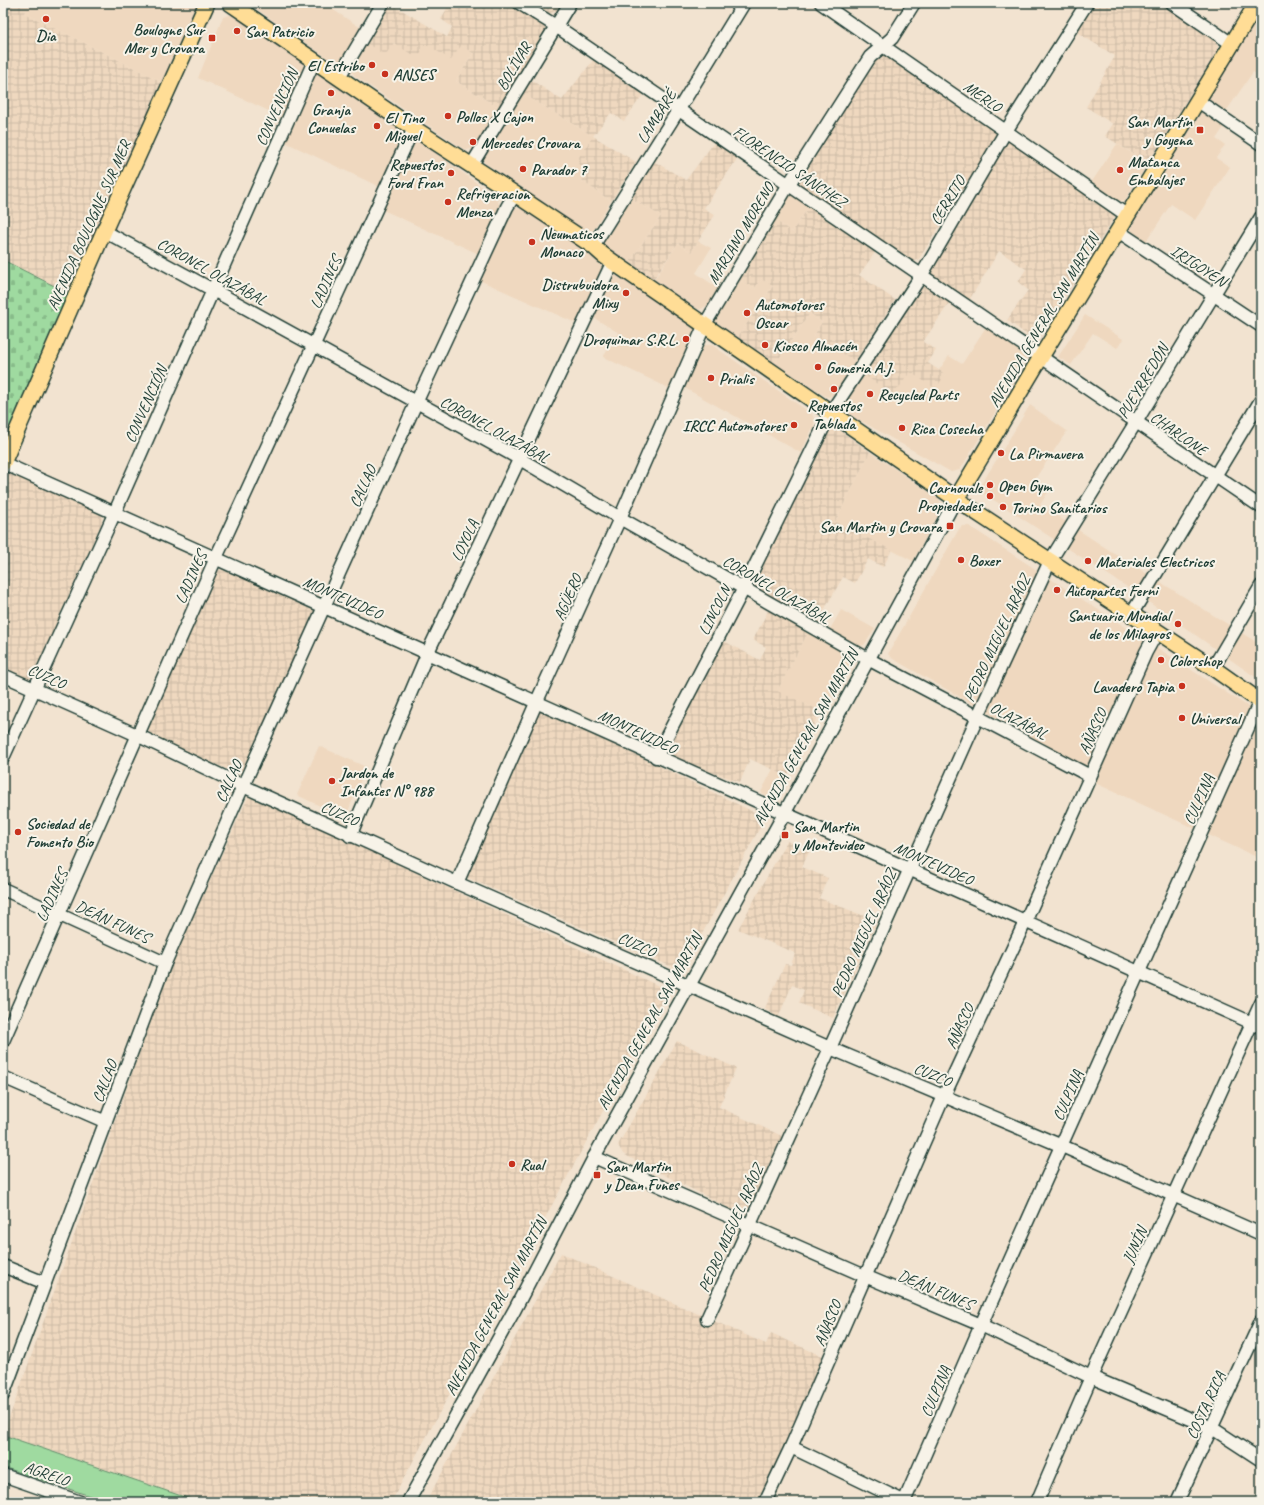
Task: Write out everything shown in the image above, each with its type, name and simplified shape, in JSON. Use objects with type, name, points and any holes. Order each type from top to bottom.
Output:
[{"type":"main road","name":"AVENIDA BOULOGNE SUR MER","points":[[3,463],[104,231],[207,3]]},
{"type":"main road","points":[[230,3],[414,129],[592,246],[956,499],[1213,668],[1260,701]]},
{"type":"main road","name":"AVENIDA GENERAL SAN MARTÍN","points":[[956,499],[1041,356],[1257,3]]},
{"type":"street","points":[[339,77],[383,3]]},
{"type":"street","name":"FLORENCIO SÁNCHEZ","points":[[519,3],[556,26],[789,184],[921,276],[1041,356]]},
{"type":"street","name":"BOLÍVAR","points":[[471,166],[570,3]]},
{"type":"street","name":"LAMBARÉ","points":[[592,246],[679,110],[744,3]]},
{"type":"street","name":"MERLO","points":[[821,3],[1128,216]]},
{"type":"street","name":"MARIANO MORENO","points":[[705,324],[789,184],[870,57],[882,45],[892,38],[914,3]]},
{"type":"street","name":"CERRITO","points":[[831,412],[921,276],[1006,131],[1087,3]]},
{"type":"street","points":[[1172,3],[1232,44]]},
{"type":"street","name":"CONVENCIÓN","points":[[3,758],[115,512],[314,61]]},
{"type":"street","points":[[1198,101],[1261,144]]},
{"type":"street","name":"LADINES","points":[[3,1041],[216,559],[414,129]]},
{"type":"street","name":"CALLAO","points":[[3,1395],[165,963],[243,786],[416,403],[507,207],[515,194]]},
{"type":"street","name":"PUEYRREDÓN","points":[[1050,561],[1261,217]]},
{"type":"street","name":"CORONEL OLAZÁBAL","points":[[104,231],[520,460],[868,659]]},
{"type":"street","name":"IRIGOYEN","points":[[1118,231],[1261,326]]},
{"type":"street","name":"LOYOLA","points":[[350,836],[428,652],[520,460],[612,261]]},
{"type":"street","name":"AGÜERO","points":[[457,883],[705,324]]},
{"type":"street","name":"CHARLONE","points":[[1041,356],[1261,507]]},
{"type":"street","points":[[1131,615],[1261,400]]},
{"type":"street","name":"LINCOLN","points":[[656,757],[744,588],[831,412]]},
{"type":"street","name":"MONTEVIDEO","points":[[3,463],[428,652],[656,757],[1256,1024]]},
{"type":"street","name":"AVENIDA GENERAL SAN MARTÍN","points":[[408,1502],[515,1309],[594,1157],[956,499]]},
{"type":"street","name":"PEDRO MIGUEL ARÁOZ","points":[[707,1319],[830,1048],[908,869],[1050,561]]},
{"type":"street","points":[[1213,668],[1261,586]]},
{"type":"street","name":"AÑASCO","points":[[765,1502],[791,1447],[944,1096],[1025,922],[1146,652],[1157,632]]},
{"type":"street","name":"OLAZÁBAL","points":[[868,659],[1090,776]]},
{"type":"street","name":"CUZCO","points":[[3,675],[138,735],[350,836],[689,984],[830,1048],[1062,1146],[1174,1197],[1261,1234]]},
{"type":"street","name":"CULPINA","points":[[904,1502],[981,1325],[1260,701]]},
{"type":"street","name":"DEÁN FUNES","points":[[3,889],[165,963]]},
{"type":"street","name":"JUNÍN","points":[[1037,1502],[1091,1377],[1256,1024],[1261,1003]]},
{"type":"street","points":[[3,1077],[106,1122]]},
{"type":"street","name":"DEÁN FUNES","points":[[594,1157],[865,1276],[981,1325],[1091,1377],[1212,1428],[1261,1460]]},
{"type":"street","points":[[3,1266],[45,1283]]},
{"type":"street","name":"COSTA RICA","points":[[1177,1502],[1261,1321]]},
{"type":"street","points":[[791,1447],[904,1502]]},
{"type":"street","name":"AGRELO","points":[[3,1475],[80,1502]]},
{"type":"shaded area","points":[[3,3],[29,3],[24,13],[164,83],[70,294],[3,260]]},
{"type":"shaded area","points":[[29,3],[198,3],[164,83],[24,13]]},
{"type":"shaded area","points":[[248,3],[335,3],[332,9],[364,30],[341,62],[333,62]]},
{"type":"shaded area","points":[[390,3],[447,37],[452,27],[441,19],[450,3],[510,3],[541,22],[545,26],[545,31],[499,108],[456,81],[473,53],[461,46],[451,60],[426,44],[417,58],[394,43],[385,55],[366,43]]},
{"type":"shaded area","points":[[529,3],[562,3],[557,11],[547,14]]},
{"type":"shaded area","points":[[1090,3],[1162,3],[1212,37],[1218,46],[1217,51],[1148,163],[1105,136],[1113,124],[1086,107],[1115,56],[1073,30]]},
{"type":"shaded area","points":[[1261,11],[1261,77],[1253,72],[1225,113],[1209,102],[1208,99]]},
{"type":"shaded area","points":[[233,14],[300,58],[303,63],[304,68],[302,75],[284,118],[198,78],[223,17]]},
{"type":"shaded area","points":[[366,43],[461,45],[473,53],[456,81],[499,108],[473,148],[467,150],[462,148],[355,76],[352,72],[353,64]]},
{"type":"shaded area","points":[[882,51],[996,132],[997,135],[919,259],[912,262],[802,188],[798,183],[798,179],[877,53]]},
{"type":"shaded area","points":[[595,58],[645,92],[624,121],[611,113],[593,136],[520,92],[528,78],[562,100]]},
{"type":"shaded area","points":[[321,73],[398,128],[403,140],[384,189],[285,142],[313,77]]},
{"type":"shaded area","points":[[520,92],[593,136],[589,170],[582,181],[611,201],[593,230],[588,232],[583,231],[485,163],[482,158]]},
{"type":"shaded area","points":[[1204,111],[1226,124],[1216,139],[1225,145],[1216,158],[1230,167],[1195,220],[1171,204],[1145,243],[1132,234],[1132,224],[1201,112]]},
{"type":"shaded area","points":[[593,136],[636,162],[611,201],[582,181],[588,170],[576,162]]},
{"type":"shaded area","points":[[716,140],[739,156],[704,208],[715,215],[691,252],[678,243],[653,280],[629,263],[661,216],[627,196],[650,159],[686,180]]},
{"type":"shaded area","points":[[1008,140],[1112,209],[1115,214],[1114,218],[1039,339],[1032,339],[1007,320],[1028,290],[1018,282],[1026,269],[999,251],[968,302],[932,277],[929,269],[1005,141]]},
{"type":"shaded area","points":[[416,141],[421,142],[497,198],[500,207],[481,255],[381,209],[411,144]]},
{"type":"shaded area","name":"Matanca Embalajes","points":[[1117,144],[1148,163],[1125,200],[1115,201],[1091,183]]},
{"type":"shaded area","points":[[790,193],[795,194],[810,205],[792,232],[772,218]]},
{"type":"shaded area","points":[[627,196],[661,216],[629,263],[605,246],[603,241]]},
{"type":"shaded area","points":[[810,205],[876,251],[859,275],[895,300],[855,361],[814,336],[822,322],[810,313],[775,364],[737,338],[773,286],[761,279],[754,289],[736,277],[772,218],[792,232]]},
{"type":"shaded area","points":[[516,208],[527,210],[600,261],[602,267],[601,272],[578,324],[479,280],[509,212]]},
{"type":"shaded area","points":[[698,241],[711,248],[696,273],[719,289],[708,305],[701,309],[698,309],[654,280],[678,243],[691,252]]},
{"type":"shaded area","points":[[612,275],[618,276],[694,327],[696,330],[673,390],[603,357],[619,333],[589,315]]},
{"type":"shaded area","points":[[736,277],[754,289],[761,278],[773,286],[737,338],[716,323],[714,319]]},
{"type":"shaded area","points":[[922,284],[926,285],[950,302],[923,342],[936,350],[928,363],[945,374],[936,389],[910,372],[894,395],[861,373]]},
{"type":"shaded area","points":[[810,313],[822,322],[814,336],[855,361],[836,393],[829,397],[825,396],[775,364]]},
{"type":"shaded area","points":[[1085,315],[1123,339],[1117,348],[1093,333],[1071,365],[1058,357]]},
{"type":"shaded area","points":[[986,327],[1025,355],[1026,362],[960,470],[951,472],[845,411],[844,402],[861,373],[910,371],[945,375],[939,370],[949,356],[962,364]]},
{"type":"shaded area","points":[[703,345],[712,345],[812,414],[814,425],[801,453],[683,387],[700,348]]},
{"type":"shaded area","points":[[1030,405],[1067,431],[1035,479],[1050,489],[1040,505],[1261,645],[1261,681],[1130,589],[983,493],[981,485]]},
{"type":"shaded area","points":[[831,428],[839,430],[870,452],[835,522],[892,550],[883,567],[868,559],[855,583],[843,577],[816,624],[757,590],[753,587],[752,581],[827,431]]},
{"type":"shaded area","points":[[870,452],[939,499],[941,504],[941,509],[913,561],[835,522]]},
{"type":"shaded area","points":[[7,471],[97,511],[102,516],[102,522],[32,677],[28,680],[3,671],[3,475]]},
{"type":"shaded area","points":[[962,526],[969,526],[1261,715],[1261,859],[1093,782],[1075,762],[893,659],[888,654]]},
{"type":"shaded area","points":[[226,569],[310,605],[314,610],[314,616],[245,769],[237,773],[154,739],[149,732],[148,723],[215,575],[219,570]]},
{"type":"shaded area","points":[[769,609],[809,631],[777,691],[821,711],[787,776],[750,759],[740,782],[669,758],[664,752],[720,639],[760,660],[766,647],[753,640]]},
{"type":"shaded area","points":[[841,610],[875,629],[864,645],[857,647],[829,631]]},
{"type":"shaded area","points":[[809,631],[852,656],[854,663],[821,711],[776,692]]},
{"type":"shaded area","points":[[543,710],[760,815],[763,822],[684,967],[679,970],[468,878],[466,871],[539,711]]},
{"type":"shaded area","name":"Jardon de Infantes N° 988","points":[[319,746],[366,767],[347,814],[341,816],[297,795]]},
{"type":"shaded area","points":[[773,769],[787,776],[779,795],[769,797],[761,792]]},
{"type":"shaded area","points":[[249,795],[663,988],[667,993],[391,1502],[199,1502],[3,1435],[169,970]]},
{"type":"shaded area","points":[[787,841],[809,852],[802,867],[828,878],[819,898],[877,921],[833,1018],[799,1003],[804,990],[792,985],[778,1018],[765,1008],[785,964],[791,965],[795,953],[738,929]]},
{"type":"shaded area","points":[[677,1041],[736,1068],[719,1107],[782,1136],[747,1212],[739,1213],[623,1154],[618,1145]]},
{"type":"shaded area","points":[[561,1253],[766,1344],[771,1333],[824,1357],[758,1502],[426,1502]]},
{"type":"green space","points":[[3,260],[70,294],[3,443]]},
{"type":"green space","points":[[3,1435],[199,1502],[108,1502],[3,1467]]},
{"type":"place","name":"Dia","points":[[46,19]]},
{"type":"place","name":"San Patricio","points":[[237,31]]},
{"type":"place","name":"Boulogne Sur Mer y Crovara","points":[[212,38]]},
{"type":"place","name":"El Estribo","points":[[372,65]]},
{"type":"place","name":"ANSES","points":[[385,74]]},
{"type":"place","name":"Granja Conuelas","points":[[331,93]]},
{"type":"place","name":"Pollos X Cajon","points":[[448,116]]},
{"type":"place","name":"El Tino Miguel","points":[[377,126]]},
{"type":"place","name":"San Martín y Goyena","points":[[1200,130]]},
{"type":"place","name":"Mercedes Crovara","points":[[473,142]]},
{"type":"place","name":"Parador 7","points":[[523,169]]},
{"type":"place","name":"Matanca Embalajes","points":[[1120,170]]},
{"type":"place","name":"Repuestos Ford Fran","points":[[451,173]]},
{"type":"place","name":"Refrigeracion Menza","points":[[448,202]]},
{"type":"place","name":"Neumaticos Monaco","points":[[532,242]]},
{"type":"place","name":"Distrubuidora Mixy","points":[[626,293]]},
{"type":"place","name":"Automotores Oscar","points":[[747,313]]},
{"type":"place","name":"Droquimar S.R.L.","points":[[686,339]]},
{"type":"place","name":"Kiosco Almacén","points":[[765,345]]},
{"type":"place","name":"Gomeria A.J.","points":[[818,367]]},
{"type":"place","name":"Prialis","points":[[711,378]]},
{"type":"place","name":"Repuestos Tablada","points":[[834,389]]},
{"type":"place","name":"Recycled Parts","points":[[870,394]]},
{"type":"place","name":"IRCC Automotores","points":[[794,425]]},
{"type":"place","name":"Rica Cosecha","points":[[902,428]]},
{"type":"place","name":"La Pirmavera","points":[[1001,453]]},
{"type":"place","name":"Open Gym","points":[[990,485]]},
{"type":"place","name":"Carnovale Propiedades","points":[[990,496]]},
{"type":"place","name":"Torino Sanitarios","points":[[1003,507]]},
{"type":"place","name":"San Martin y Crovara","points":[[950,526]]},
{"type":"place","name":"Boxer","points":[[961,560]]},
{"type":"place","name":"Materiales Electricos","points":[[1088,561]]},
{"type":"place","name":"Autopartes Ferni","points":[[1057,590]]},
{"type":"place","name":"Santuario Mundial de los Milagros","points":[[1178,624]]},
{"type":"place","name":"Colorshop","points":[[1161,660]]},
{"type":"place","name":"Lavadero Tapia","points":[[1182,686]]},
{"type":"place","name":"Universal","points":[[1182,718]]},
{"type":"place","name":"Jardon de Infantes N° 988","points":[[332,781]]},
{"type":"place","name":"Sociedad de Fomento Bio","points":[[18,832]]},
{"type":"place","name":"San Martin y Montevideo","points":[[785,835]]},
{"type":"place","name":"Rual","points":[[512,1164]]},
{"type":"place","name":"San Martin y Dean Funes","points":[[597,1175]]}]
